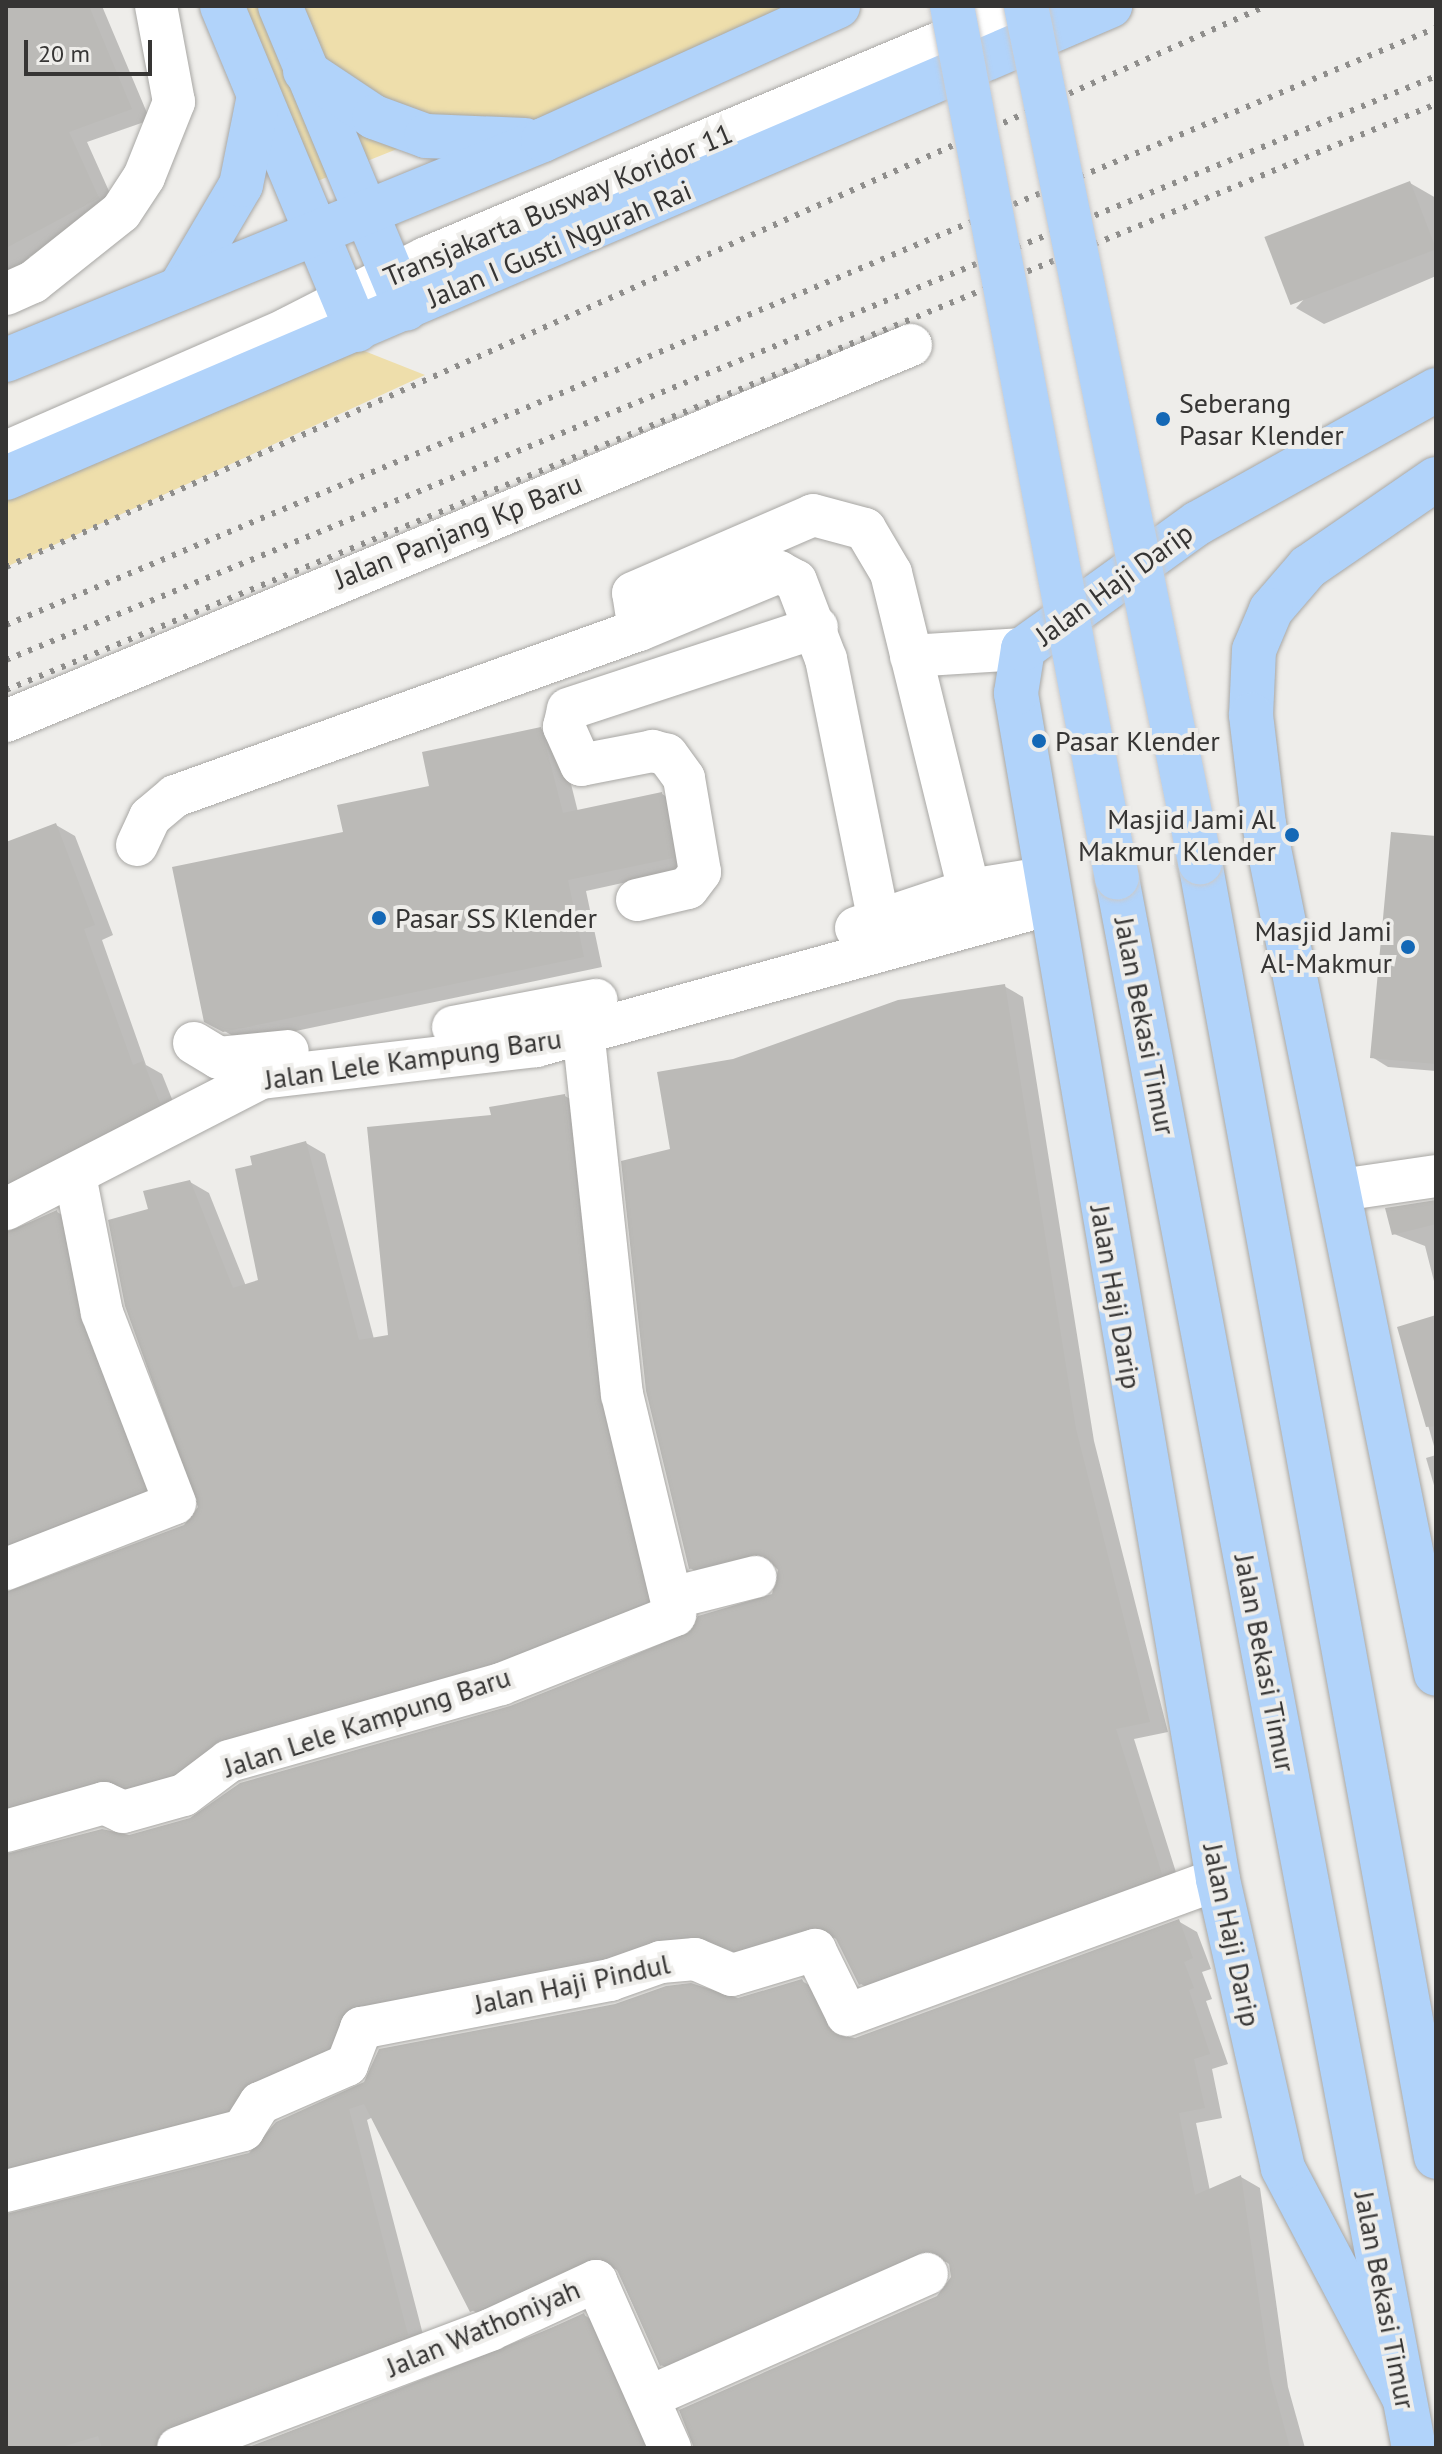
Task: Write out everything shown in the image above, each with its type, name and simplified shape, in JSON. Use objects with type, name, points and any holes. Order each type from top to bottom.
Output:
[{"type":"main road","points":[[222,6],[350,315]]},
{"type":"main road","points":[[280,6],[399,292]]},
{"type":"main road","points":[[6,360],[182,285],[543,140],[838,6]]},
{"type":"main road","name":"Jalan Bekasi Timur","points":[[952,6],[1414,2448]]},
{"type":"main road","points":[[1026,6],[1200,862],[1436,2157]]},
{"type":"main road","name":"Jalan I Gusti Ngurah Rai","points":[[6,478],[399,292],[1110,6]]},
{"type":"main road","points":[[305,71],[374,117],[426,136],[543,140]]},
{"type":"main road","points":[[182,285],[241,185],[259,98]]},
{"type":"main road","name":"Jalan Haji Darip","points":[[1403,2396],[1283,2168],[1218,1879],[1045,892],[1016,693],[1023,649],[1198,523],[1436,390]]},
{"type":"main road","points":[[1436,479],[1308,567],[1271,610],[1254,650],[1251,715],[1264,824],[1341,1190],[1436,1674]]},
{"type":"street","points":[[6,294],[33,282],[121,212],[144,177],[174,102],[156,6]]},
{"type":"street","name":"Transjakarta Busway Koridor 11","points":[[399,292],[1026,6]]},
{"type":"street","points":[[6,452],[350,315]]},
{"type":"street","name":"Jalan Panjang Kp Baru","points":[[6,721],[911,345]]},
{"type":"street","points":[[639,630],[633,593],[813,515],[865,529],[891,573],[969,890]]},
{"type":"street","points":[[137,845],[150,817],[175,796],[639,630],[779,572],[796,581],[817,627],[879,922]]},
{"type":"street","points":[[637,900],[688,888],[700,872],[684,778],[667,755],[653,751],[581,765],[564,727],[568,709],[817,627]]},
{"type":"street","points":[[911,656],[1023,649]]},
{"type":"street","points":[[194,1043],[219,1058],[241,1058],[550,1013],[879,922],[969,890],[1045,892]]},
{"type":"street","name":"Jalan Lele Kampung Baru","points":[[6,1209],[261,1078],[536,1046],[1045,892]]},
{"type":"street","name":"Jalan Lele Kampung Baru","points":[[6,1831],[104,1803],[123,1812],[184,1795],[229,1761],[501,1684],[675,1615],[622,1395],[583,1033]]},
{"type":"street","points":[[6,1569],[175,1503],[102,1313],[75,1176]]},
{"type":"street","points":[[1341,1190],[1436,1176]]},
{"type":"street","points":[[672,1598],[755,1577]]},
{"type":"street","name":"Jalan Haji Pindul","points":[[6,2191],[243,2130],[260,2103],[347,2065],[361,2028],[610,1980],[661,1962],[695,1959],[732,1975],[815,1950],[847,2015],[1218,1879]]},
{"type":"street","points":[[649,2397],[927,2274]]},
{"type":"street","name":"Jalan Wathoniyah","points":[[199,2445],[490,2330],[594,2281],[670,2448]]},
{"type":"shaded area","points":[[222,6],[838,6],[543,140],[412,143],[295,190]]},
{"type":"shaded area","points":[[334,339],[425,375],[6,567],[6,478]]},
{"type":"building","points":[[6,6],[89,6],[132,109],[69,132],[99,198],[6,248]]},
{"type":"building","points":[[1410,181],[1436,249],[1291,305],[1264,237]]},
{"type":"building","name":"Pasar SS Klender","points":[[541,727],[563,813],[662,792],[673,858],[568,880],[584,957],[223,1032],[204,1022],[172,867],[343,832],[337,805],[429,786],[422,752]]},
{"type":"building","points":[[56,823],[95,925],[84,929],[133,1065],[143,1061],[160,1103],[6,1182],[6,842]]},
{"type":"building","name":"Masjid Jami Al-Makmur","points":[[1391,832],[1436,836],[1436,1064],[1370,1058]]},
{"type":"building","points":[[1005,984],[1076,1429],[1150,1722],[1116,1729],[1162,1874],[859,1985],[836,1939],[818,1926],[733,1950],[694,1935],[659,1938],[604,1957],[356,2004],[339,2019],[328,2047],[250,2081],[228,2109],[6,2166],[6,1854],[102,1829],[129,1835],[190,1818],[240,1783],[510,1706],[684,1637],[698,1616],[772,1594],[778,1570],[762,1554],[689,1569],[646,1391],[621,1161],[670,1149],[657,1072],[733,1059],[898,1000]]},
{"type":"building","points":[[565,1094],[598,1398],[647,1600],[493,1661],[222,1738],[173,1773],[125,1786],[97,1780],[6,1806],[6,1592],[184,1525],[198,1507],[125,1306],[108,1220],[148,1209],[143,1191],[190,1180],[233,1288],[258,1280],[235,1169],[252,1165],[250,1156],[306,1141],[359,1340],[388,1335],[367,1127],[491,1115],[489,1107]]},
{"type":"building","points":[[1436,1200],[1436,1224],[1392,1235],[1385,1208]]},
{"type":"building","points":[[57,1210],[80,1321],[144,1489],[6,1543],[6,1233]]},
{"type":"building","points":[[1436,1315],[1436,1426],[1426,1427],[1397,1327]]},
{"type":"building","points":[[1179,1919],[1193,1958],[1184,1962],[1194,1988],[1189,1990],[1210,2054],[1194,2059],[1205,2108],[1179,2113],[1195,2195],[1241,2175],[1270,2375],[1290,2448],[694,2448],[679,2410],[937,2296],[951,2277],[949,2264],[930,2250],[917,2252],[660,2366],[618,2271],[599,2257],[470,2312],[364,2104],[349,2109],[408,2335],[170,2426],[155,2448],[102,2448],[98,2436],[58,2448],[6,2448],[6,2214],[249,2153],[276,2122],[364,2082],[379,2049],[615,2004],[666,1986],[691,1983],[738,1998],[802,1979],[832,2034],[855,2038]]},
{"type":"building","points":[[584,2313],[644,2448],[246,2448],[498,2352]]},
{"type":"railway","points":[[6,567],[1266,6]]},
{"type":"railway","points":[[6,625],[1436,28]]},
{"type":"railway","points":[[6,660],[1436,76]]},
{"type":"railway","points":[[6,690],[1436,104]]},
{"type":"place","name":"Seberang Pasar Klender","points":[[1163,419]]},
{"type":"place","name":"Pasar Klender","points":[[1039,741]]},
{"type":"place","name":"Masjid Jami Al Makmur Klender","points":[[1292,835]]},
{"type":"place","name":"Pasar SS Klender","points":[[379,918]]},
{"type":"place","name":"Masjid Jami Al-Makmur","points":[[1408,947]]}]
